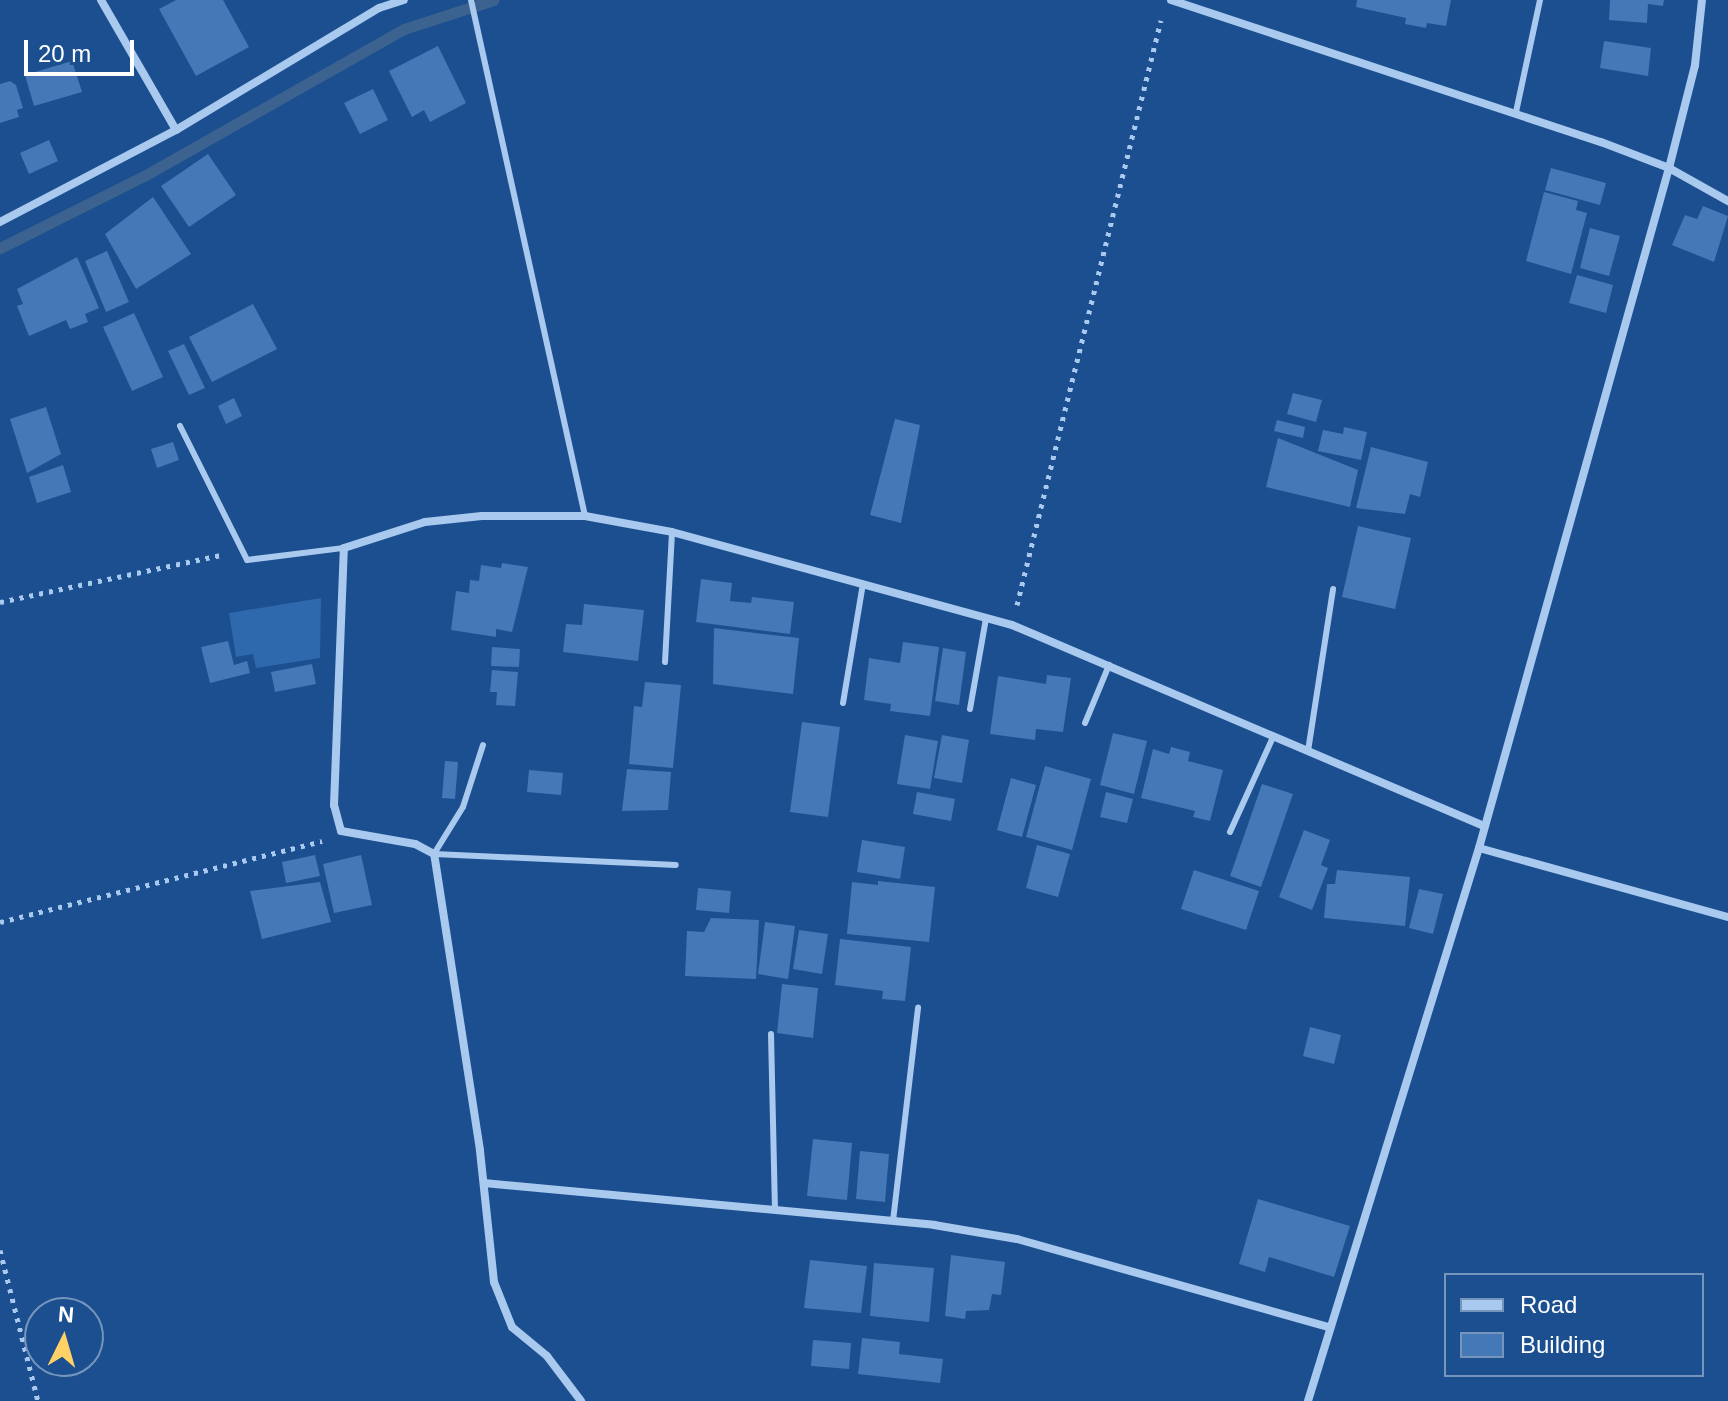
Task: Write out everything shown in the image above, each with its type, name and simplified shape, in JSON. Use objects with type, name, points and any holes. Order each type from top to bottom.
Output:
[{"type":"street","points":[[101,0],[176,130]]},
{"type":"street","points":[[0,222],[176,130],[379,8],[404,0]]},
{"type":"street","points":[[1171,0],[1516,112],[1669,168],[1728,201]]},
{"type":"street","points":[[1308,1401],[1479,848],[1669,168],[1695,65],[1702,0]]},
{"type":"street","points":[[581,1401],[547,1356],[512,1327],[494,1282],[484,1183],[434,854],[415,844],[341,831],[334,805],[344,548],[425,522],[585,516],[672,532],[1012,625],[1484,826]]},
{"type":"street","points":[[1479,848],[1728,917]]},
{"type":"street","points":[[484,1183],[893,1221],[1017,1239],[1329,1327]]},
{"type":"lane","points":[[471,0],[585,516]]},
{"type":"lane","points":[[1516,112],[1540,0]]},
{"type":"lane","points":[[180,426],[247,560],[344,548]]},
{"type":"lane","points":[[665,662],[672,532]]},
{"type":"lane","points":[[843,703],[863,584]]},
{"type":"lane","points":[[1308,751],[1333,589]]},
{"type":"lane","points":[[970,709],[986,618]]},
{"type":"lane","points":[[1085,723],[1109,665]]},
{"type":"lane","points":[[1230,832],[1273,737]]},
{"type":"lane","points":[[483,745],[463,807],[434,854],[676,865]]},
{"type":"lane","points":[[893,1221],[918,1007]]},
{"type":"lane","points":[[771,1034],[775,1210]]},
{"type":"path","points":[[1012,625],[1163,15]]},
{"type":"path","points":[[0,602],[241,552]]},
{"type":"path","points":[[0,922],[327,840],[341,831]]},
{"type":"path","points":[[0,1250],[38,1401]]},
{"type":"shaded area","points":[[321,598],[320,658],[256,668],[253,654],[236,657],[229,613]]},
{"type":"building","points":[[176,0],[223,0],[249,47],[196,76],[159,9]]},
{"type":"building","points":[[1357,0],[1451,0],[1446,26],[1427,23],[1426,28],[1405,24],[1406,18],[1356,7]]},
{"type":"building","points":[[1610,0],[1664,0],[1663,6],[1648,4],[1647,23],[1609,20]]},
{"type":"building","points":[[1604,41],[1651,48],[1648,76],[1600,68]]},
{"type":"building","points":[[438,46],[466,103],[430,122],[424,110],[412,117],[389,71]]},
{"type":"building","points":[[72,61],[82,92],[34,106],[25,75]]},
{"type":"building","points":[[10,81],[16,85],[23,108],[17,110],[19,117],[0,123],[0,84]]},
{"type":"building","points":[[373,89],[388,120],[360,134],[344,103]]},
{"type":"building","points":[[49,140],[58,161],[29,174],[20,153]]},
{"type":"building","points":[[208,154],[236,195],[189,227],[161,186]]},
{"type":"building","points":[[1551,168],[1606,183],[1600,205],[1545,190]]},
{"type":"building","points":[[1544,192],[1578,201],[1576,210],[1587,213],[1571,274],[1526,261]]},
{"type":"building","points":[[153,197],[191,254],[136,289],[105,234]]},
{"type":"building","points":[[1703,206],[1728,216],[1714,262],[1672,245],[1685,215],[1697,219]]},
{"type":"building","points":[[1590,228],[1620,236],[1609,276],[1580,268]]},
{"type":"building","points":[[107,251],[129,302],[106,312],[85,261]]},
{"type":"building","points":[[77,257],[99,308],[85,314],[88,322],[70,329],[66,320],[29,336],[17,306],[23,304],[17,289]]},
{"type":"building","points":[[1577,275],[1613,285],[1606,313],[1569,303]]},
{"type":"building","points":[[253,304],[277,349],[212,382],[189,337]]},
{"type":"building","points":[[134,313],[163,377],[132,391],[103,327]]},
{"type":"building","points":[[184,344],[205,388],[189,395],[168,351]]},
{"type":"building","points":[[1293,393],[1322,400],[1316,422],[1287,414]]},
{"type":"building","points":[[234,398],[242,416],[226,424],[218,406]]},
{"type":"building","points":[[46,407],[61,454],[27,473],[10,419]]},
{"type":"building","points":[[895,419],[920,425],[901,523],[870,515]]},
{"type":"building","points":[[1277,420],[1305,427],[1303,438],[1274,431]]},
{"type":"building","points":[[1344,427],[1367,432],[1361,460],[1318,451],[1323,430],[1343,434]]},
{"type":"building","points":[[1278,438],[1358,470],[1350,507],[1266,487]]},
{"type":"building","points":[[173,442],[179,460],[157,468],[151,449]]},
{"type":"building","points":[[1371,447],[1428,462],[1420,497],[1410,494],[1405,514],[1356,508]]},
{"type":"building","points":[[63,465],[71,492],[37,503],[29,477]]},
{"type":"building","points":[[1358,526],[1411,538],[1395,609],[1342,597]]},
{"type":"building","points":[[502,563],[528,567],[512,632],[496,629],[496,637],[451,630],[456,591],[469,593],[470,580],[479,581],[481,565],[501,568]]},
{"type":"building","points":[[701,579],[732,583],[730,601],[751,603],[752,597],[794,602],[790,634],[696,622]]},
{"type":"building","points":[[584,604],[644,610],[638,661],[563,652],[566,624],[582,625]]},
{"type":"building","points":[[714,628],[799,638],[793,694],[713,684]]},
{"type":"building","points":[[228,641],[234,665],[247,661],[250,673],[210,683],[201,647]]},
{"type":"building","points":[[903,642],[939,647],[930,716],[890,711],[891,704],[864,700],[869,658],[900,663]]},
{"type":"building","points":[[492,647],[520,649],[519,667],[491,666]]},
{"type":"building","points":[[943,648],[966,652],[959,705],[935,701]]},
{"type":"building","points":[[312,664],[316,684],[275,692],[271,672]]},
{"type":"building","points":[[492,670],[518,672],[515,706],[496,705],[497,692],[490,692]]},
{"type":"building","points":[[1047,675],[1071,678],[1063,732],[1036,729],[1035,740],[990,734],[998,676],[1046,684]]},
{"type":"building","points":[[645,682],[681,685],[673,768],[629,764],[634,706],[642,707]]},
{"type":"building","points":[[802,722],[840,727],[828,817],[790,812]]},
{"type":"building","points":[[1113,733],[1147,741],[1134,794],[1100,785]]},
{"type":"building","points":[[905,735],[938,741],[930,789],[897,784]]},
{"type":"building","points":[[942,735],[969,740],[962,783],[934,778]]},
{"type":"building","points":[[1171,747],[1190,752],[1188,761],[1223,770],[1210,821],[1193,817],[1195,811],[1141,798],[1153,749],[1169,754]]},
{"type":"building","points":[[445,761],[458,762],[455,799],[442,798]]},
{"type":"building","points":[[1045,766],[1091,779],[1072,850],[1026,837]]},
{"type":"building","points":[[627,769],[671,772],[668,810],[622,811]]},
{"type":"building","points":[[529,770],[563,773],[561,795],[527,792]]},
{"type":"building","points":[[1011,778],[1036,785],[1022,837],[997,830]]},
{"type":"building","points":[[1262,784],[1293,794],[1261,887],[1230,876]]},
{"type":"building","points":[[917,792],[955,799],[951,821],[913,814]]},
{"type":"building","points":[[1106,792],[1133,799],[1127,823],[1100,817]]},
{"type":"building","points":[[1304,830],[1330,840],[1321,865],[1328,868],[1312,910],[1279,897]]},
{"type":"building","points":[[862,840],[905,847],[900,879],[857,872]]},
{"type":"building","points":[[1037,845],[1070,854],[1058,897],[1026,888]]},
{"type":"building","points":[[315,855],[320,876],[286,883],[282,862]]},
{"type":"building","points":[[361,855],[372,905],[334,913],[323,864]]},
{"type":"building","points":[[1194,870],[1259,891],[1246,930],[1181,909]]},
{"type":"building","points":[[1337,870],[1410,877],[1405,926],[1324,918],[1327,884],[1335,884]]},
{"type":"building","points":[[878,881],[935,887],[929,942],[847,934],[852,882],[878,885]]},
{"type":"building","points":[[320,882],[331,922],[262,939],[250,891]]},
{"type":"building","points":[[698,888],[731,891],[729,913],[696,910]]},
{"type":"building","points":[[1419,889],[1443,894],[1433,934],[1409,928]]},
{"type":"building","points":[[711,918],[759,920],[756,979],[685,976],[687,931],[704,932]]},
{"type":"building","points":[[765,922],[795,926],[788,979],[758,974]]},
{"type":"building","points":[[799,930],[828,934],[822,974],[793,969]]},
{"type":"building","points":[[840,939],[911,947],[905,1001],[882,999],[883,991],[835,985]]},
{"type":"building","points":[[782,984],[818,988],[813,1038],[777,1033]]},
{"type":"building","points":[[1310,1027],[1341,1035],[1334,1064],[1303,1056]]},
{"type":"building","points":[[813,1139],[852,1143],[847,1200],[807,1196]]},
{"type":"building","points":[[860,1151],[889,1154],[885,1202],[856,1199]]},
{"type":"building","points":[[1258,1199],[1350,1226],[1334,1277],[1269,1257],[1265,1272],[1239,1264]]},
{"type":"building","points":[[951,1255],[1005,1262],[1001,1295],[992,1294],[989,1310],[966,1311],[965,1319],[945,1316]]},
{"type":"building","points":[[810,1260],[867,1266],[861,1313],[804,1308]]},
{"type":"building","points":[[874,1263],[934,1268],[929,1322],[870,1316]]},
{"type":"building","points":[[862,1338],[900,1342],[899,1354],[943,1359],[940,1383],[858,1374]]},
{"type":"building","points":[[813,1340],[851,1343],[849,1369],[811,1366]]},
{"type":"waterway","points":[[0,248],[144,176],[404,29],[493,0]]}]
